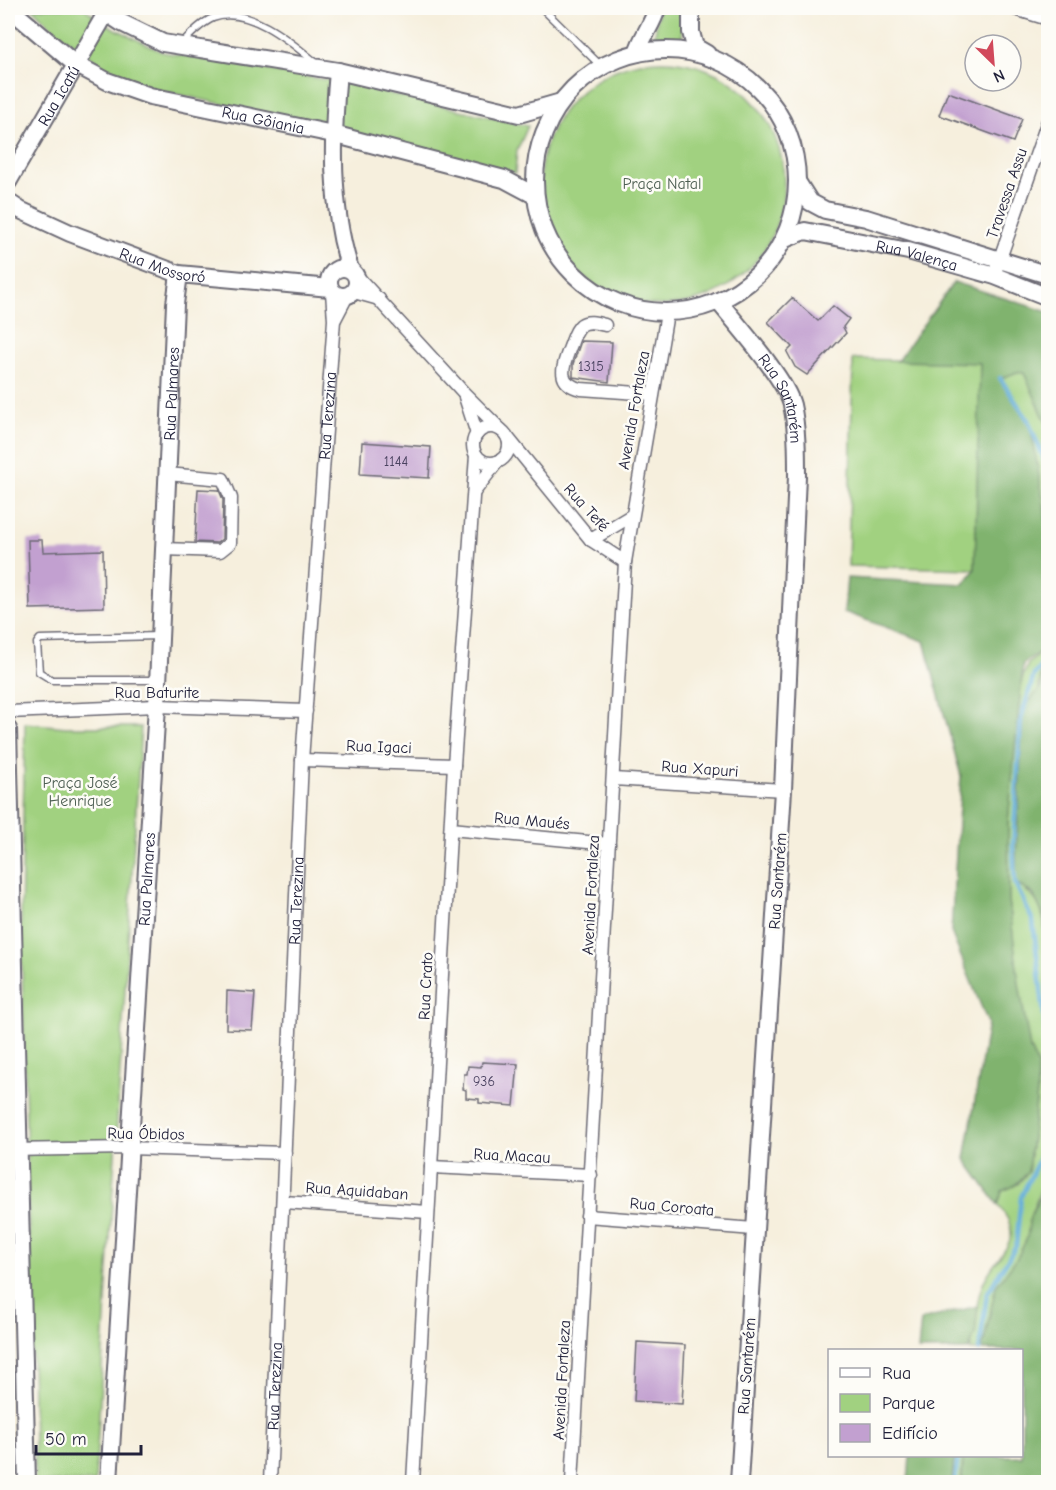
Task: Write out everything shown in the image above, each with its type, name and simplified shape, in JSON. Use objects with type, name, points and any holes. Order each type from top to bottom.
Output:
[{"type":"street","name":"Rua Gôiania","points":[[9,8],[75,64],[107,81],[150,96],[333,134],[504,179],[534,195]]},
{"type":"street","points":[[637,53],[641,41],[654,20],[657,8]]},
{"type":"street","points":[[691,8],[691,32],[695,47],[719,60],[746,75],[768,97],[780,114],[795,152],[798,183],[795,212],[785,239],[768,265],[746,286],[719,302],[667,313],[628,308],[593,291],[564,266],[544,232],[534,195],[535,162],[544,130],[561,102],[582,80],[602,67],[637,53],[664,49],[692,52],[719,60]]},
{"type":"street","points":[[1012,8],[1048,19]]},
{"type":"street","name":"Rua Icatú","points":[[8,182],[105,9]]},
{"type":"street","points":[[105,9],[146,35],[164,43],[330,70],[519,114],[561,102]]},
{"type":"street","name":"Rua Terezina","points":[[270,1482],[302,759],[334,320],[343,283],[330,70]]},
{"type":"street","name":"Travessa Assu","points":[[995,276],[1048,121]]},
{"type":"street","name":"Rua Valença","points":[[798,183],[810,202],[825,210],[866,218],[1000,258],[1048,275]]},
{"type":"street","name":"Rua Mossoró","points":[[8,202],[70,233],[179,273],[343,283]]},
{"type":"street","name":"Rua Valença","points":[[785,239],[805,231],[908,251],[995,276],[1048,297]]},
{"type":"street","name":"Rua Palmares","points":[[110,1482],[128,1148],[157,706],[175,304],[179,273]]},
{"type":"street","name":"Rua Tefé","points":[[343,283],[380,299],[464,393],[505,434],[591,540],[625,562]]},
{"type":"street","name":"Rua Santarém","points":[[719,302],[784,389],[792,404],[797,476],[783,790],[738,1482]]},
{"type":"street","name":"Avenida Fortaleza","points":[[572,1482],[625,562],[667,313]]},
{"type":"street","points":[[604,325],[590,322],[582,324],[577,329],[562,369],[565,381],[571,387],[588,390],[652,394]]},
{"type":"street","name":"Rua Tefé","points":[[464,393],[477,434]]},
{"type":"street","points":[[474,492],[500,460],[509,449],[505,434],[491,427],[477,434],[473,444],[476,455],[485,462],[500,460],[531,468]]},
{"type":"street","name":"Rua Crato","points":[[413,1482],[454,765],[476,455]]},
{"type":"street","points":[[164,549],[220,551],[230,543],[231,498],[223,479],[167,474]]},
{"type":"street","points":[[591,540],[631,516]]},
{"type":"street","name":"Rua Baturite","points":[[8,712],[157,706],[306,711]]},
{"type":"street","points":[[8,729],[13,1150],[27,1482]]},
{"type":"street","name":"Rua Igaci","points":[[302,759],[454,765]]},
{"type":"street","name":"Rua Xapuri","points":[[614,778],[783,790]]},
{"type":"street","name":"Rua Maués","points":[[451,829],[609,844]]},
{"type":"street","name":"Rua Óbidos","points":[[13,1150],[128,1148],[285,1153]]},
{"type":"street","name":"Rua Macau","points":[[431,1167],[591,1175]]},
{"type":"street","name":"Rua Aquidaban","points":[[284,1202],[428,1212]]},
{"type":"street","name":"Rua Coroata","points":[[587,1216],[754,1229]]},
{"type":"lane","points":[[542,8],[602,67]]},
{"type":"lane","points":[[180,46],[195,30],[214,18],[239,17],[267,26],[330,70]]},
{"type":"lane","points":[[158,680],[52,680],[39,672],[37,643],[40,639],[160,636]]},
{"type":"green space","points":[[32,8],[84,8],[104,23],[162,52],[345,83],[528,126],[517,151],[515,173],[342,130],[153,89],[113,74],[56,31]]},
{"type":"green space","points":[[659,8],[682,8],[682,35],[685,48],[665,44],[649,45],[655,34]]},
{"type":"green space","name":"Praça Natal","points":[[662,61],[686,64],[709,71],[730,82],[748,97],[763,115],[774,136],[781,159],[784,183],[781,207],[774,230],[763,251],[748,269],[730,284],[709,295],[686,302],[662,305],[638,302],[615,295],[594,284],[576,269],[561,251],[550,230],[543,207],[540,183],[543,159],[550,136],[561,115],[576,97],[594,82],[615,71],[638,64]]},
{"type":"green space","points":[[954,282],[1048,312],[1048,427],[1024,373],[1017,372],[1000,379],[1030,423],[1048,533],[1048,646],[1023,664],[1008,822],[1009,900],[1018,977],[1030,1049],[1037,1064],[1037,1092],[1028,1172],[1014,1186],[1002,1191],[998,1205],[965,1159],[988,1023],[951,932],[961,776],[924,641],[844,612],[847,578],[964,584],[975,569],[980,363],[897,361]]},
{"type":"green space","points":[[853,359],[981,362],[975,569],[848,566]]},
{"type":"green space","points":[[1017,372],[1024,373],[1046,416],[1048,533],[1028,420],[1000,378]]},
{"type":"green space","points":[[1048,646],[1048,662],[1041,671],[1015,883],[1026,890],[1039,905],[1044,922],[1048,954],[1048,1180],[1039,1193],[1030,1217],[1027,1241],[1017,1258],[985,1349],[970,1349],[982,1286],[1007,1247],[1010,1238],[1011,1228],[998,1205],[1002,1191],[1018,1184],[1028,1172],[1037,1092],[1037,1064],[1030,1049],[1020,998],[1009,900],[1008,822],[1016,717],[1022,679],[1028,664]]},
{"type":"green space","points":[[1048,662],[1048,954],[1045,919],[1033,894],[1015,883],[1023,709],[1041,687],[1041,671]]},
{"type":"green space","name":"Praça José Henrique","points":[[25,723],[66,727],[141,727],[95,1482],[35,1482],[21,923]]},
{"type":"green space","points":[[1048,1180],[1048,1482],[962,1482],[963,1457],[1023,1457],[1023,1349],[982,1349],[996,1286],[1017,1258],[1027,1238],[1030,1217]]},
{"type":"green space","points":[[978,1306],[975,1335],[968,1349],[918,1349],[921,1320]]},
{"type":"green space","points":[[910,1457],[954,1457],[952,1482],[908,1482]]},
{"type":"green space","points":[[954,1457],[963,1457],[961,1482],[952,1482]]},
{"type":"building","points":[[948,92],[1022,119],[1013,142],[939,115]]},
{"type":"building","points":[[792,298],[818,321],[833,306],[849,319],[843,327],[846,333],[807,375],[795,367],[787,352],[792,347],[768,322]]},
{"type":"building","points":[[581,341],[612,342],[609,382],[573,377],[573,364]]},
{"type":"building","points":[[362,442],[431,447],[429,478],[360,474]]},
{"type":"building","points":[[198,489],[219,490],[223,500],[222,539],[217,543],[195,542]]},
{"type":"building","points":[[28,540],[42,540],[43,552],[103,550],[104,607],[30,609]]},
{"type":"building","points":[[227,991],[255,993],[252,1030],[226,1029]]},
{"type":"building","points":[[482,1062],[518,1064],[514,1106],[479,1103],[479,1099],[466,1098],[466,1090],[463,1089],[464,1074],[467,1074],[468,1066],[481,1067]]},
{"type":"building","points":[[637,1342],[685,1345],[682,1404],[634,1401]]},
{"type":"waterway","points":[[1000,378],[1028,420],[1048,469]]},
{"type":"waterway","points":[[1048,657],[1034,675],[1021,719],[1013,846],[1015,883],[1033,921],[1048,1049]]},
{"type":"waterway","points":[[979,1349],[987,1294],[1016,1246],[1021,1197],[1048,1140]]},
{"type":"waterway","points":[[955,1482],[958,1457]]}]
